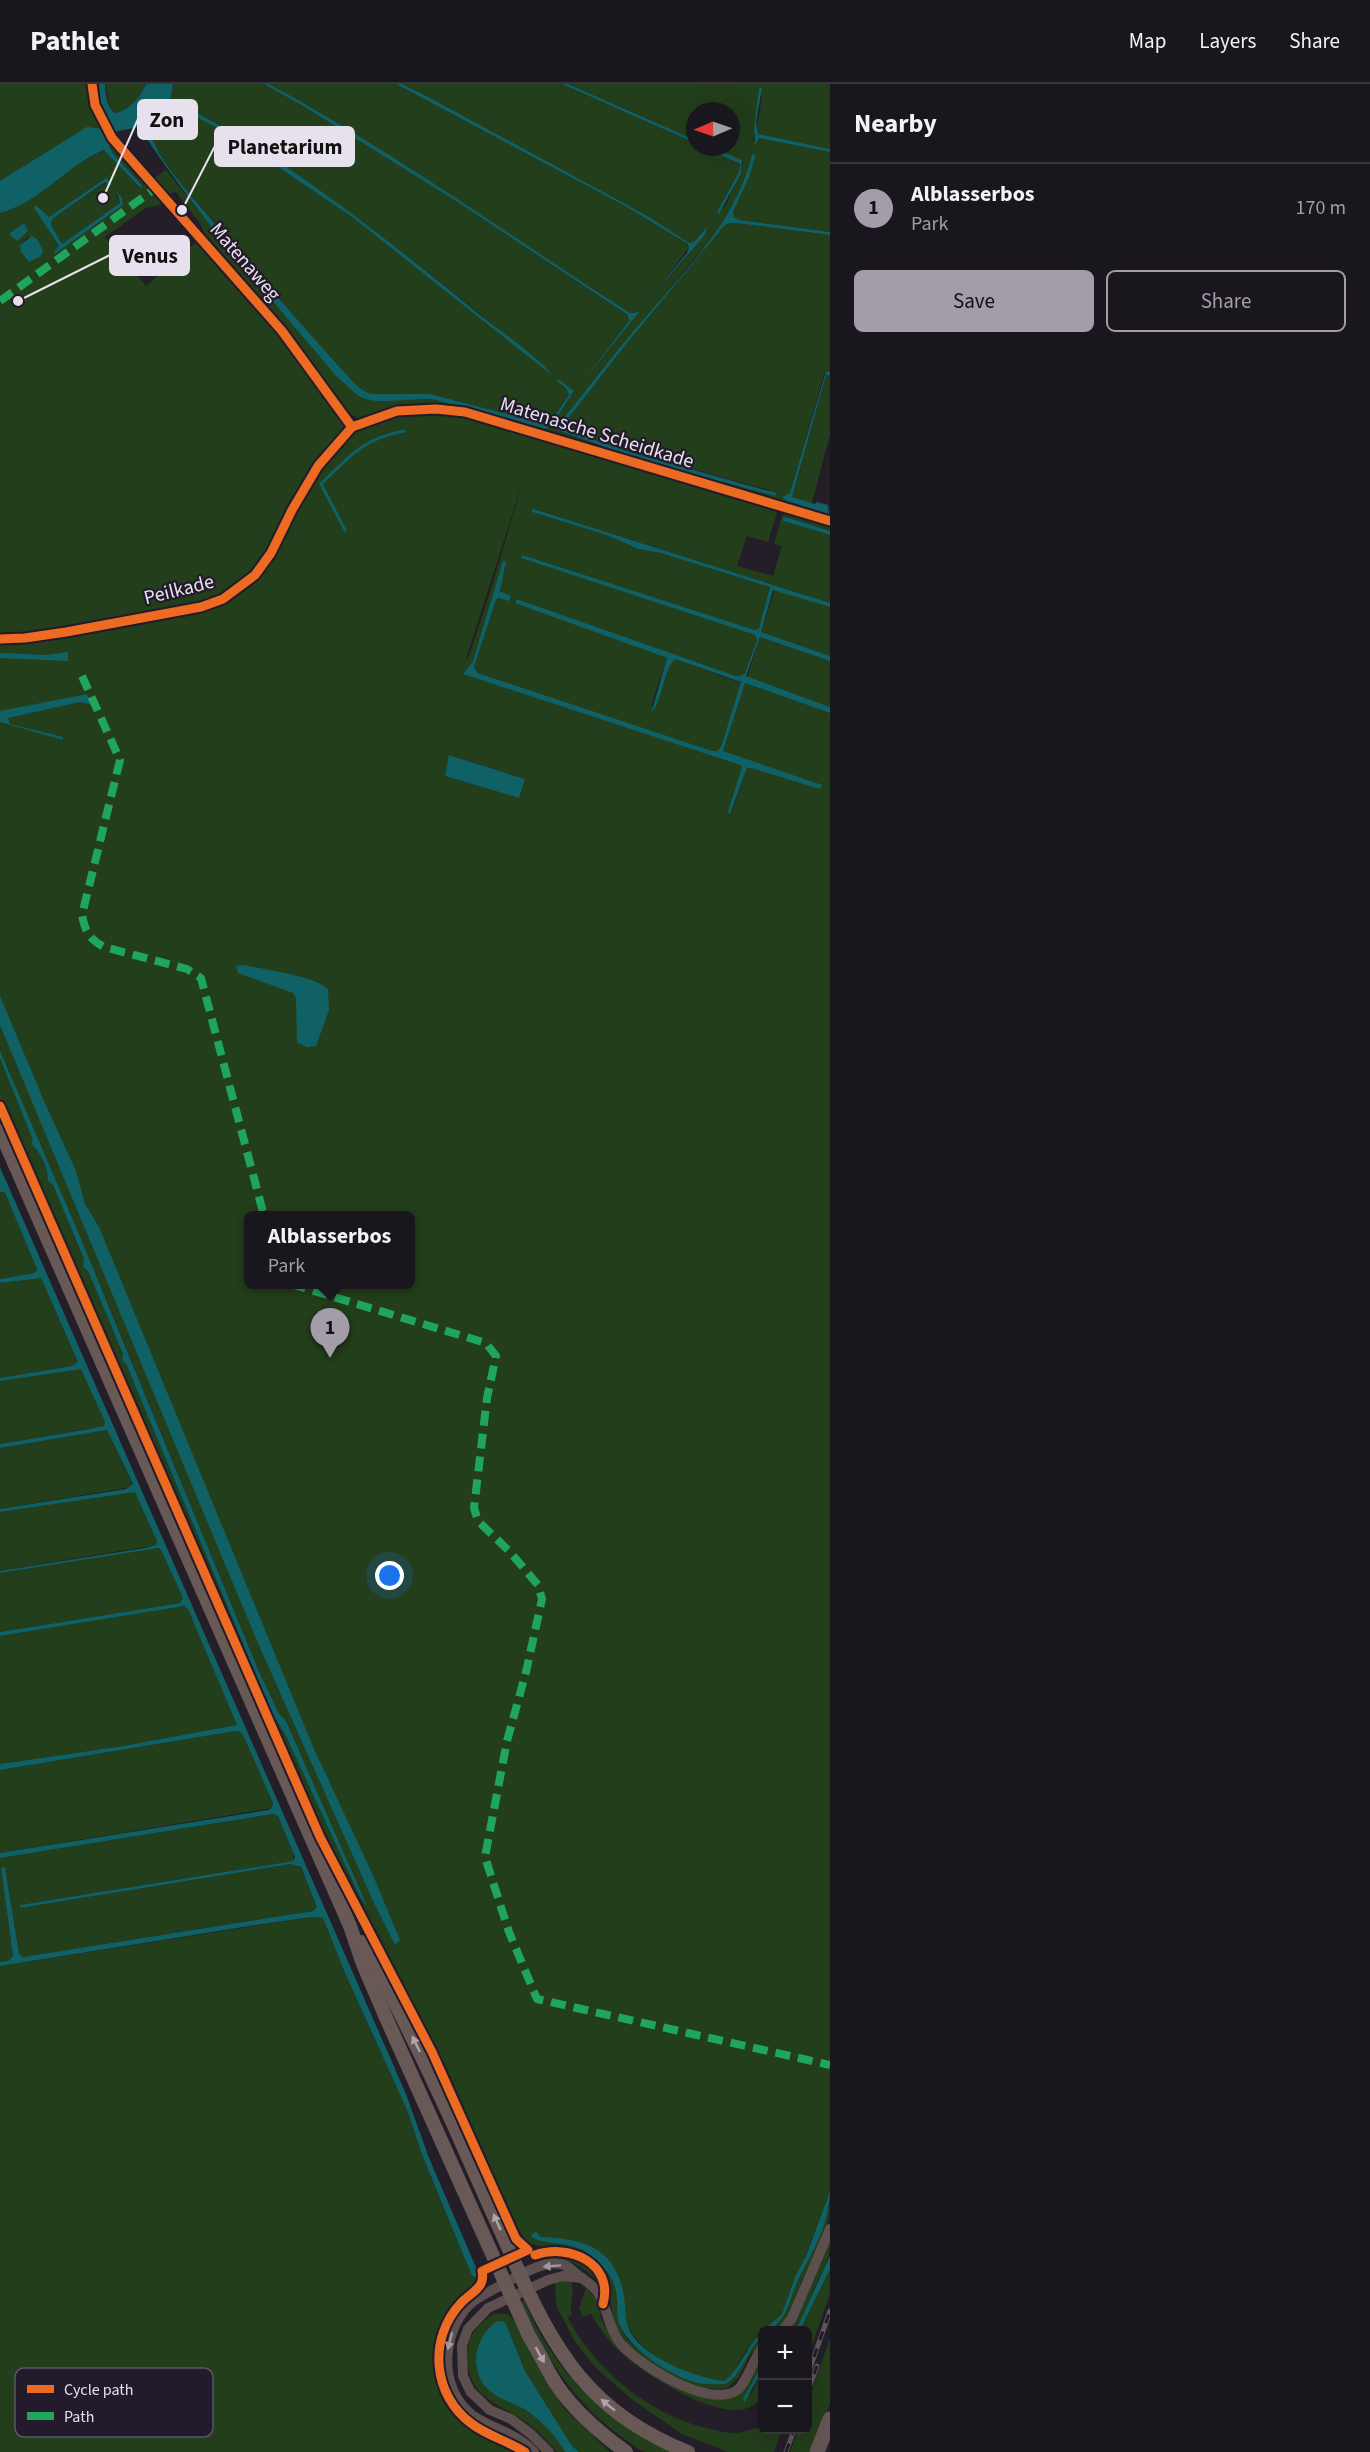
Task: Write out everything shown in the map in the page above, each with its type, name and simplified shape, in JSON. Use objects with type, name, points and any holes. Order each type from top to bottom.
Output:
[{"type":"highway","points":[[817,2452],[830,2419]]},
{"type":"main road","points":[[0,1131],[350,1926],[379,2001],[505,2284],[550,2375],[567,2398],[598,2430],[626,2452]]},
{"type":"main road","points":[[350,1926],[374,1961],[422,2057],[527,2291],[556,2347],[604,2402],[628,2421],[656,2438],[688,2452]]},
{"type":"street","name":"Matenaweg","points":[[92,84],[95,105],[112,138],[282,331],[352,427]]},
{"type":"street","name":"Matenasche Scheidkade","points":[[352,427],[397,411],[436,409],[465,412],[830,521]]},
{"type":"street","name":"Peilkade","points":[[0,639],[66,632],[201,607],[223,599],[255,575],[271,553],[292,510],[318,466],[352,427]]},
{"type":"street","points":[[786,2326],[830,2229]]},
{"type":"street","points":[[534,2452],[511,2434],[486,2424],[470,2413],[458,2399],[451,2384],[447,2366],[447,2347],[452,2330],[460,2316],[470,2304],[520,2275],[542,2266],[562,2265],[582,2278],[599,2294],[609,2325],[626,2349],[659,2374],[694,2391],[719,2394],[736,2391],[742,2385],[758,2354]]},
{"type":"street","points":[[549,2452],[511,2419],[480,2403],[470,2391],[463,2376],[462,2346],[468,2329],[488,2308],[548,2280],[563,2276],[582,2278]]},
{"type":"green space","points":[[0,84],[87,84],[93,112],[102,129],[0,181]]},
{"type":"green space","points":[[105,84],[146,84],[134,102],[115,113],[109,104]]},
{"type":"green space","points":[[173,84],[264,84],[456,201],[630,317],[579,385],[638,311],[630,313],[405,166],[269,84],[396,84],[625,206],[688,244],[689,248],[647,302],[705,235],[705,230],[694,242],[689,243],[651,218],[402,84],[562,84],[686,139],[686,156],[722,156],[739,164],[739,172],[717,212],[726,205],[743,164],[742,160],[733,156],[740,156],[740,102],[686,102],[686,136],[568,84],[830,84],[830,149],[758,134],[756,130],[762,98],[761,88],[759,88],[753,142],[763,138],[830,152],[830,232],[739,220],[734,217],[733,213],[756,157],[740,193],[716,233],[641,323],[557,430],[653,464],[775,496],[769,490],[630,452],[566,430],[563,425],[627,343],[724,226],[736,223],[830,235],[830,372],[825,371],[790,493],[782,497],[786,501],[810,508],[809,512],[444,406],[359,419],[349,413],[205,237],[201,225],[175,191],[167,196],[151,180],[166,170],[336,376],[378,400],[431,399],[546,429],[556,419],[574,391],[557,381],[566,387],[569,395],[554,417],[546,424],[430,394],[374,394],[358,387],[186,190],[159,154],[147,127],[159,109],[170,102]],"holes":[[[179,104],[254,148],[362,222],[510,338],[553,375],[352,217],[229,134],[177,107]]]},
{"type":"green space","points":[[109,138],[163,204],[146,208],[105,237],[146,286],[200,239],[255,304],[355,431],[407,413],[430,412],[463,417],[775,508],[777,513],[768,542],[747,536],[737,566],[773,576],[782,546],[774,544],[782,515],[787,512],[830,525],[830,531],[783,518],[783,521],[830,535],[830,603],[535,509],[531,510],[607,535],[638,549],[661,553],[770,587],[759,628],[755,630],[522,556],[522,558],[755,635],[757,640],[745,673],[736,676],[517,599],[515,602],[667,658],[652,703],[653,713],[669,668],[675,659],[741,683],[721,747],[717,751],[712,752],[478,673],[474,667],[496,600],[511,596],[503,594],[500,588],[506,562],[473,661],[464,674],[742,766],[731,814],[747,768],[751,767],[723,751],[745,683],[830,713],[830,2191],[784,2313],[773,2326],[758,2326],[758,2335],[734,2372],[725,2381],[687,2372],[651,2353],[630,2330],[616,2301],[620,2326],[627,2339],[666,2368],[693,2382],[726,2384],[758,2341],[758,2346],[749,2357],[739,2377],[727,2388],[702,2388],[685,2383],[651,2364],[623,2339],[618,2330],[608,2287],[600,2271],[585,2257],[574,2251],[527,2243],[517,2227],[414,2010],[319,1828],[0,1104],[0,213],[28,201],[78,165],[105,150],[140,189],[142,185],[115,156],[110,148]],"holes":[[[106,178],[106,182],[52,219],[51,225],[62,244],[120,203],[116,196],[119,193],[123,205],[55,254],[59,247],[35,208],[37,205],[49,217]],[[28,237],[38,240],[42,253],[21,252],[20,245]],[[524,478],[491,589],[464,665]],[[450,755],[525,779],[519,798],[445,776]],[[12,1088],[110,1309],[258,1669],[279,1715],[286,1721],[365,1903],[360,1897],[285,1734],[273,1715],[126,1364],[122,1360],[123,1354],[88,1271],[83,1267],[84,1259],[53,1185],[48,1181],[49,1175]]]},
{"type":"green space","points":[[826,375],[830,375],[830,434],[812,503],[792,498]]},
{"type":"green space","points":[[775,589],[830,607],[830,656],[761,632]]},
{"type":"green space","points":[[760,637],[830,661],[830,707],[747,677]]},
{"type":"green space","points":[[0,1192],[6,1195],[37,1266],[34,1273],[0,1279]]},
{"type":"green space","points":[[41,1278],[78,1362],[72,1366],[0,1378],[0,1283]]},
{"type":"green space","points":[[73,1368],[84,1372],[105,1422],[104,1426],[0,1444],[0,1381]]},
{"type":"green space","points":[[107,1430],[133,1485],[131,1487],[0,1509],[0,1448]]},
{"type":"green space","points":[[129,1491],[136,1492],[157,1540],[156,1545],[0,1571],[0,1512]]},
{"type":"green space","points":[[154,1548],[161,1550],[183,1598],[180,1603],[0,1632],[0,1573]]},
{"type":"green space","points":[[181,1606],[188,1608],[237,1725],[123,1746],[0,1764],[0,1636]]},
{"type":"green space","points":[[236,1731],[243,1735],[273,1803],[272,1808],[0,1853],[0,1770]]},
{"type":"green space","points":[[273,1814],[278,1816],[293,1852],[293,1861],[21,1905],[20,1908],[291,1864],[300,1867],[317,1904],[317,1908],[313,1911],[23,1957],[19,1954],[5,1868],[1,1868],[13,1956],[8,1961],[0,1962],[0,1858]]},
{"type":"green space","points":[[312,1917],[323,1918],[345,1973],[407,2110],[423,2157],[472,2276],[481,2279],[453,2305],[440,2326],[435,2367],[440,2395],[446,2406],[461,2421],[518,2452],[0,2452],[0,1966]]},
{"type":"green space","points":[[830,2205],[827,2226],[789,2315],[782,2326],[775,2326],[786,2312]]},
{"type":"green space","points":[[830,2241],[827,2262],[799,2326],[792,2326]]},
{"type":"green space","points":[[556,2253],[573,2257],[592,2268],[604,2290],[591,2275],[578,2265],[562,2260],[542,2261],[540,2256]]},
{"type":"green space","points":[[830,2269],[830,2294],[812,2346],[812,2326],[802,2326]]},
{"type":"green space","points":[[565,2279],[572,2283],[572,2314],[568,2318],[581,2340],[616,2379],[659,2409],[683,2421],[707,2429],[733,2433],[758,2428],[758,2434],[781,2434],[774,2452],[728,2452],[682,2434],[634,2401],[597,2369],[575,2342],[556,2305],[555,2281]]},
{"type":"green space","points":[[586,2288],[598,2301],[601,2319],[615,2343],[648,2371],[725,2398],[732,2397],[743,2388],[758,2363],[750,2396],[758,2379],[758,2400],[749,2408],[732,2410],[693,2399],[637,2366],[616,2347],[591,2314],[583,2317],[579,2308]]},
{"type":"green space","points":[[524,2300],[540,2333],[560,2364],[598,2405],[637,2431],[678,2452],[641,2450],[608,2427],[592,2412],[564,2379],[540,2343],[520,2304]]},
{"type":"green space","points":[[495,2313],[507,2314],[518,2323],[540,2370],[564,2408],[610,2452],[579,2452],[572,2446],[525,2371],[507,2327],[476,2366],[479,2375],[488,2388],[541,2423],[565,2452],[557,2452],[532,2427],[490,2401],[475,2386],[468,2364],[469,2343],[477,2328]]},
{"type":"green space","points":[[830,2338],[830,2404],[812,2452],[790,2452],[797,2434],[812,2434],[812,2390]]},
{"type":"water","points":[[99,84],[105,84],[108,104],[115,113],[134,102],[146,84],[173,84],[170,102],[159,109],[147,126],[159,153],[176,178],[215,224],[358,387],[374,394],[430,394],[546,424],[554,417],[569,395],[566,388],[557,381],[558,379],[574,391],[556,419],[546,429],[431,399],[379,401],[358,395],[336,376],[234,254],[161,160],[139,127],[118,131],[109,138],[110,148],[115,156],[142,185],[141,189],[104,150],[77,165],[28,201],[0,213],[0,181],[87,127],[102,129],[109,125],[100,101]]},
{"type":"water","points":[[264,84],[269,84],[361,138],[630,313],[639,312],[579,386],[629,321],[628,315],[456,201]]},
{"type":"water","points":[[396,84],[402,84],[430,98],[651,218],[689,243],[694,242],[707,227],[705,235],[643,306],[687,253],[688,244],[625,206]]},
{"type":"water","points":[[562,84],[568,84],[686,136],[686,139]]},
{"type":"water","points":[[759,88],[762,88],[756,123],[758,134],[830,149],[830,152],[759,138],[755,145],[754,129]]},
{"type":"water","points":[[179,104],[259,149],[335,201],[539,361],[553,376],[352,217],[229,134],[177,107]]},
{"type":"water","points":[[756,154],[749,177],[733,212],[734,217],[739,220],[830,232],[830,235],[736,223],[724,226],[627,343],[563,425],[566,430],[630,452],[776,493],[775,496],[653,464],[557,430],[563,419],[613,356],[708,243],[745,179],[752,155]]},
{"type":"water","points":[[723,156],[733,156],[742,160],[741,173],[719,214],[717,212],[739,172],[740,164]]},
{"type":"water","points":[[106,178],[113,186],[105,182],[52,219],[51,225],[62,244],[120,203],[117,192],[122,198],[123,205],[55,254],[59,246],[34,208],[36,205],[49,217]]},
{"type":"water","points":[[24,223],[28,231],[17,241],[9,234]]},
{"type":"water","points":[[32,236],[38,240],[43,251],[41,256],[29,262],[21,252],[20,245]]},
{"type":"water","points":[[826,371],[830,372],[830,375],[826,375],[792,497],[815,504],[817,502],[828,505],[829,514],[786,501],[782,497],[790,493]]},
{"type":"water","points":[[534,509],[830,603],[830,607],[773,590],[761,632],[830,656],[830,661],[760,637],[746,676],[830,707],[830,713],[745,683],[723,751],[822,785],[820,789],[747,768],[730,814],[728,812],[742,767],[740,765],[463,674],[473,661],[503,561],[506,562],[500,591],[511,596],[509,601],[499,598],[496,600],[474,667],[478,673],[712,751],[717,751],[721,747],[741,682],[675,659],[667,672],[658,702],[651,714],[667,658],[515,603],[517,599],[736,676],[745,673],[757,640],[755,635],[521,558],[522,555],[755,630],[759,628],[770,587],[661,553],[638,549],[607,535],[532,512],[531,510]]},
{"type":"water","points":[[786,517],[830,531],[830,535],[783,521]]},
{"type":"water","points":[[68,652],[68,661],[0,658],[0,653],[47,655]]},
{"type":"water","points":[[87,694],[91,703],[89,704],[80,702],[8,718],[10,724],[63,737],[63,740],[0,722],[0,711]]},
{"type":"water","points":[[449,755],[525,779],[519,798],[445,776]]},
{"type":"water","points":[[243,965],[312,980],[328,989],[329,1010],[316,1046],[307,1047],[297,1042],[296,998],[293,993],[238,973],[236,966]]},
{"type":"water","points":[[0,996],[76,1171],[85,1204],[99,1227],[314,1749],[372,1873],[400,1940],[395,1945],[257,1641],[0,1025]]},
{"type":"water","points":[[0,1051],[76,1227],[258,1669],[279,1714],[286,1721],[367,1906],[360,1897],[285,1734],[273,1715],[126,1364],[122,1360],[123,1354],[88,1271],[83,1267],[84,1259],[53,1185],[48,1181],[43,1161],[31,1144],[33,1140],[0,1058]]},
{"type":"water","points":[[0,1167],[406,2094],[429,2158],[481,2279],[472,2276],[423,2157],[407,2110],[345,1973],[323,1918],[312,1917],[256,1925],[0,1966],[0,1962],[8,1961],[13,1956],[1,1868],[5,1867],[19,1954],[23,1957],[313,1911],[317,1907],[301,1867],[291,1864],[20,1908],[20,1905],[293,1861],[295,1857],[278,1816],[273,1814],[0,1858],[0,1853],[268,1810],[272,1808],[273,1803],[243,1735],[236,1731],[0,1770],[0,1764],[123,1746],[237,1725],[188,1609],[184,1606],[0,1636],[0,1632],[180,1603],[183,1598],[158,1548],[0,1573],[0,1571],[145,1548],[156,1545],[157,1541],[135,1492],[0,1512],[0,1509],[126,1489],[133,1484],[107,1430],[0,1448],[0,1444],[104,1426],[105,1422],[81,1369],[0,1381],[0,1378],[72,1366],[78,1362],[41,1278],[0,1283],[0,1279],[34,1273],[37,1269],[6,1195],[0,1192]]},
{"type":"water","points":[[830,2191],[824,2225],[786,2312],[775,2326],[768,2326],[782,2314],[796,2275],[806,2256]]},
{"type":"water","points":[[536,2231],[540,2237],[571,2240],[596,2249],[605,2256],[620,2279],[630,2332],[648,2351],[673,2366],[700,2376],[725,2381],[758,2337],[758,2341],[737,2374],[726,2384],[698,2383],[673,2373],[640,2351],[624,2332],[618,2319],[615,2285],[603,2267],[582,2250],[541,2241],[531,2236]]},
{"type":"water","points":[[830,2256],[830,2269],[802,2326],[798,2326]]},
{"type":"water","points":[[497,2321],[505,2322],[525,2371],[572,2446],[579,2452],[565,2452],[557,2439],[539,2421],[520,2407],[501,2399],[483,2384],[476,2365],[476,2355],[483,2336]]},
{"type":"water","points":[[758,2371],[758,2378],[744,2403],[743,2399]]},
{"type":"waterway","points":[[345,530],[321,484],[349,457],[367,444],[390,434],[404,431]]},
{"type":"railway","points":[[812,2363],[830,2311]]},
{"type":"railway","points":[[812,2380],[817,2366]]},
{"type":"railway","points":[[786,2452],[793,2434]]},
{"type":"marked path","points":[[0,301],[156,188]]},
{"type":"marked path","points":[[82,676],[120,760],[82,915],[85,926],[91,938],[104,947],[187,969],[201,978],[263,1211]]},
{"type":"marked path","points":[[308,1289],[486,1343],[496,1356],[487,1398],[474,1508],[478,1521],[510,1552],[538,1585],[542,1599],[526,1672],[507,1741],[485,1857],[509,1932],[537,1999],[830,2065]]},
{"type":"cycle path","points":[[92,84],[95,105],[112,138],[282,331],[352,427]]},
{"type":"cycle path","points":[[352,427],[397,411],[436,409],[465,412],[830,521]]},
{"type":"cycle path","points":[[0,639],[66,632],[201,607],[223,599],[255,575],[271,553],[292,510],[318,466],[352,427]]},
{"type":"cycle path","points":[[0,1106],[320,1837],[432,2052],[516,2239],[528,2250],[482,2271],[480,2286],[461,2303],[450,2317],[439,2349],[442,2382],[459,2412],[478,2428],[525,2452]]},
{"type":"cycle path","points":[[535,2255],[562,2252],[586,2260],[596,2268],[602,2278],[605,2290],[603,2304]]},
{"type":"place","name":"Zon","points":[[103,198]]},
{"type":"place","name":"Planetarium","points":[[182,210]]},
{"type":"place","name":"Venus","points":[[18,301]]},
{"type":"place","name":"Alblasserbos","points":[[330,1358]]}]
